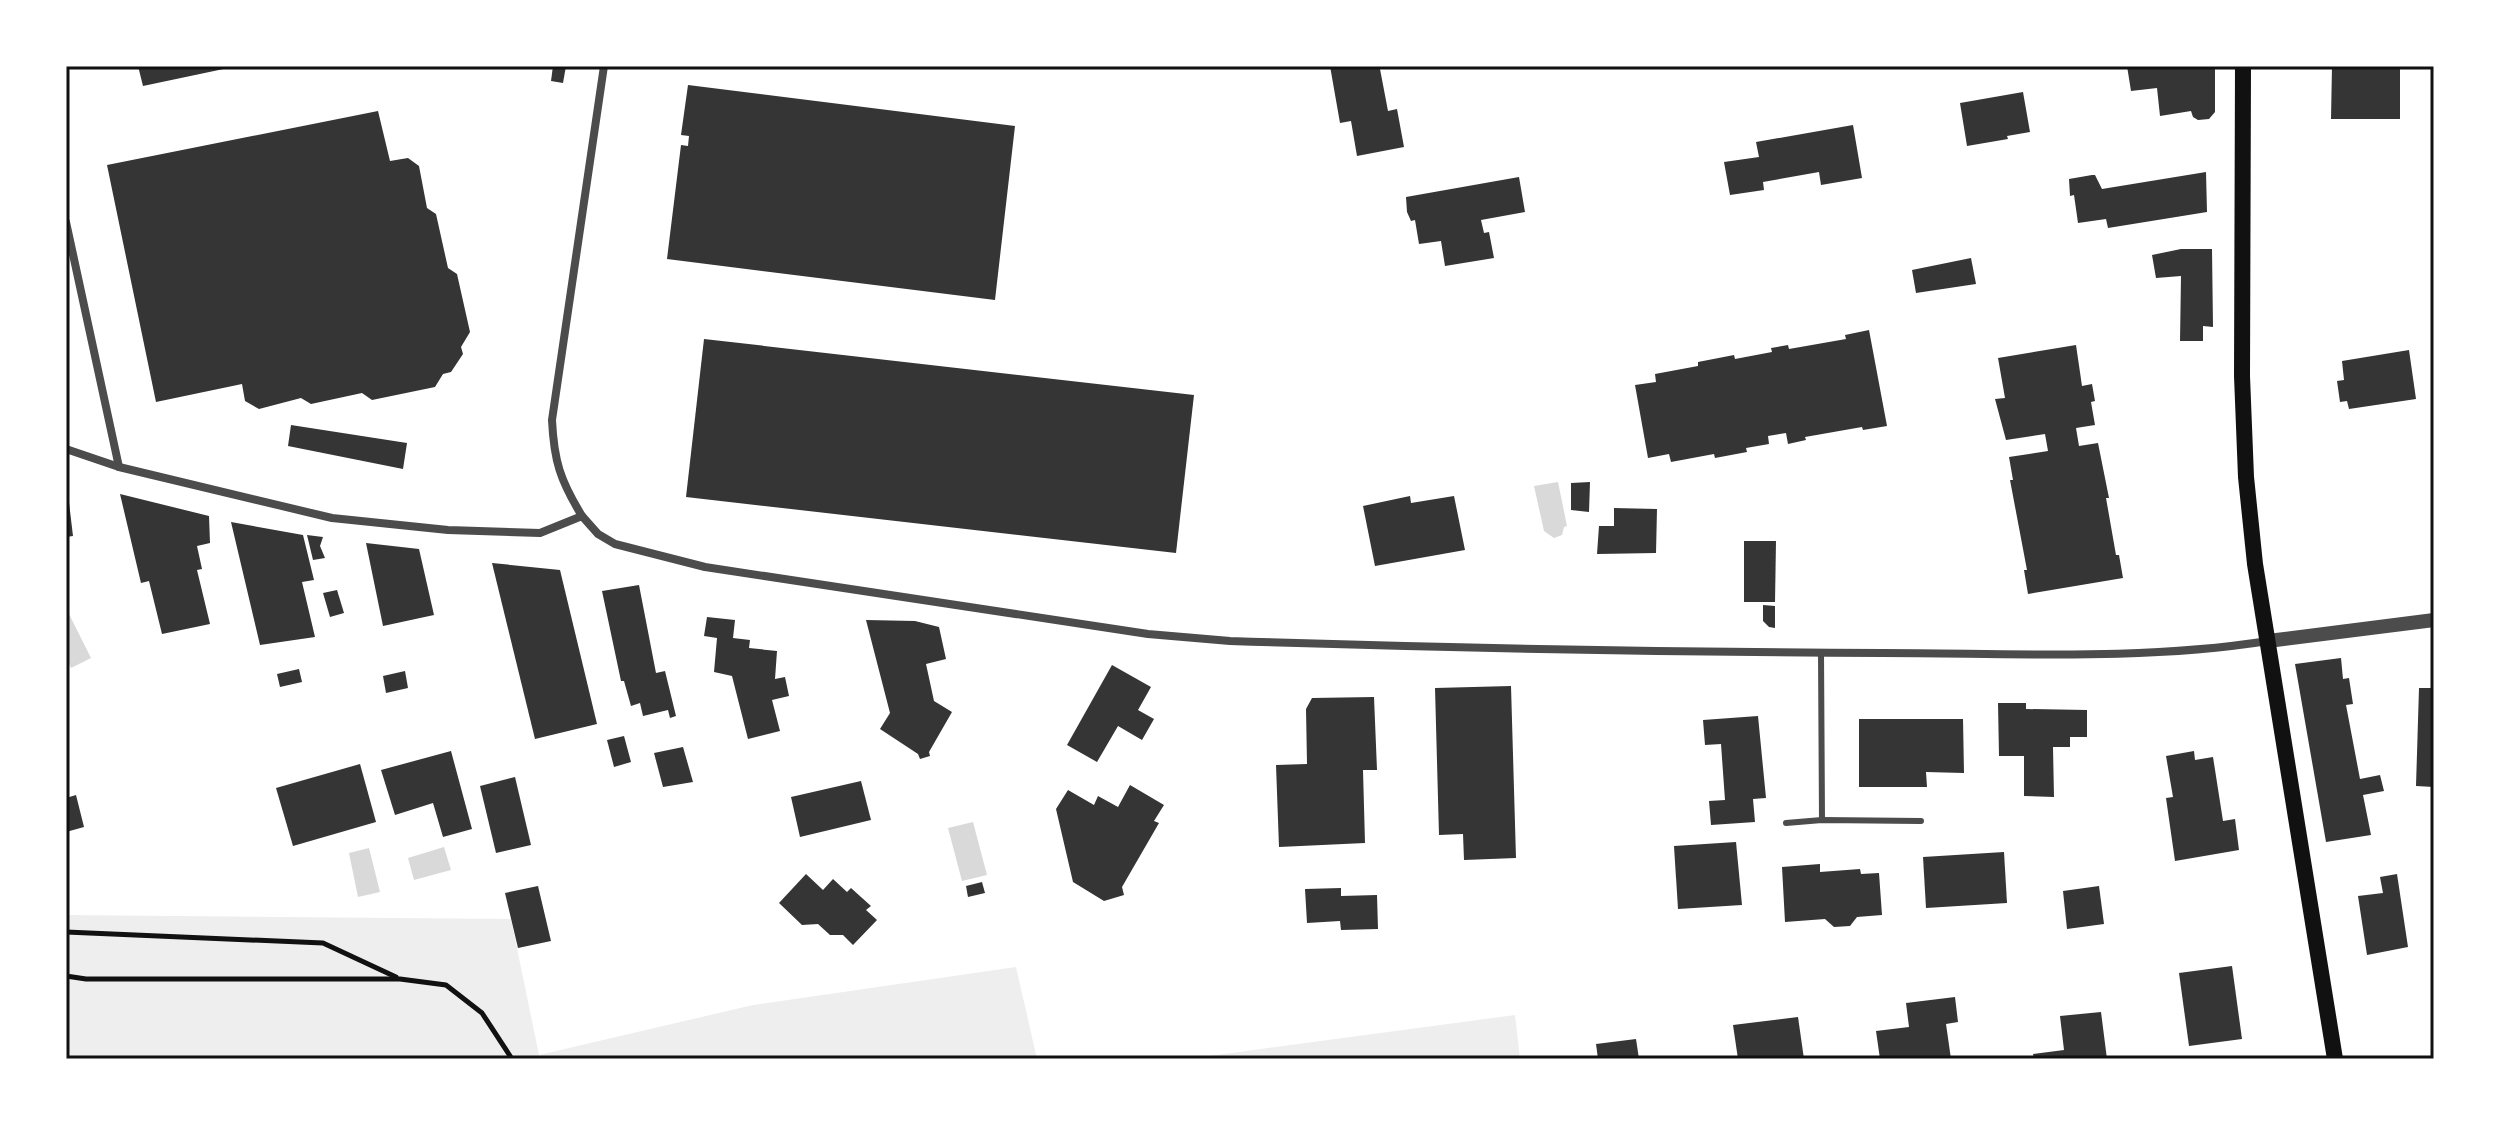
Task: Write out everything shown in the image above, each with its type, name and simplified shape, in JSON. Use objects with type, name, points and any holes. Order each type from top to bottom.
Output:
[{"type":"main road","points":[[2243,66],[2243,420],[2246,477],[2255,564],[2335,1059]]},
{"type":"street","points":[[604,66],[552,420],[554,456],[566,489],[582,516],[598,534],[615,544],[705,567],[1148,634],[1230,641],[1722,653],[2144,654],[2214,649],[2434,620]]},
{"type":"street","points":[[66,222],[119,467]]},
{"type":"street","points":[[66,449],[119,467],[332,518],[448,530],[540,533],[582,516]]},
{"type":"lane","points":[[1821,652],[1822,820]]},
{"type":"lane","points":[[1786,823],[1822,820],[1921,821]]},
{"type":"path","points":[[66,932],[323,943],[400,979]]},
{"type":"path","points":[[66,976],[86,979],[400,979],[446,985],[482,1013],[512,1059]]},
{"type":"shaded area","points":[[1558,482],[1567,526],[1562,535],[1554,538],[1544,531],[1534,486]]},
{"type":"shaded area","points":[[68,612],[91,658],[71,668],[66,658]]},
{"type":"shaded area","points":[[973,822],[987,875],[962,881],[948,828]]},
{"type":"shaded area","points":[[444,847],[451,870],[414,880],[408,858]]},
{"type":"shaded area","points":[[369,848],[380,892],[358,897],[349,853]]},
{"type":"shaded area","points":[[66,915],[511,919],[539,1055],[753,1005],[1016,967],[1037,1059],[66,1059]]},
{"type":"shaded area","points":[[1515,1015],[1520,1059],[1187,1059]]},
{"type":"building","points":[[138,66],[233,66],[233,67],[143,86]]},
{"type":"building","points":[[553,66],[566,66],[563,83],[551,81]]},
{"type":"building","points":[[1330,66],[1387,66],[1380,69],[1388,111],[1397,109],[1404,147],[1357,156],[1351,121],[1340,123]]},
{"type":"building","points":[[2127,66],[2215,66],[2215,112],[2209,119],[2198,120],[2191,111],[2160,116],[2157,88],[2131,91]]},
{"type":"building","points":[[2332,66],[2400,66],[2400,119],[2331,119]]},
{"type":"building","points":[[688,85],[1015,126],[995,300],[667,259],[681,145],[688,146],[689,136],[681,135]]},
{"type":"building","points":[[2023,92],[2030,132],[1967,146],[1960,103]]},
{"type":"building","points":[[378,111],[390,161],[408,158],[419,166],[427,208],[436,214],[448,268],[457,274],[470,332],[461,347],[463,354],[451,372],[443,374],[435,387],[372,400],[362,393],[311,404],[301,398],[259,409],[245,401],[242,384],[156,402],[107,165]]},
{"type":"building","points":[[1853,125],[1862,178],[1821,185],[1819,172],[1763,182],[1764,190],[1730,195],[1724,162],[1759,157],[1756,142]]},
{"type":"building","points":[[2206,172],[2207,212],[2108,228],[2106,219],[2078,223],[2074,195],[2070,196],[2069,179],[2095,175],[2102,189]]},
{"type":"building","points":[[1519,177],[1525,212],[1481,220],[1484,233],[1489,232],[1494,258],[1445,266],[1441,241],[1419,244],[1415,220],[1411,221],[1407,212],[1406,197]]},
{"type":"building","points":[[2181,249],[2212,249],[2213,327],[2203,326],[2203,341],[2180,341],[2181,276],[2156,278],[2152,255]]},
{"type":"building","points":[[1971,258],[1976,284],[1916,293],[1912,270]]},
{"type":"building","points":[[1869,330],[1887,426],[1805,437],[1806,440],[1788,444],[1786,433],[1768,436],[1769,444],[1715,458],[1714,454],[1671,462],[1669,454],[1648,458],[1635,385],[1656,382],[1655,374],[1698,366],[1698,362],[1734,355],[1735,359],[1772,352],[1771,348],[1788,345],[1789,349],[1846,339],[1845,335]]},
{"type":"building","points":[[704,339],[1194,395],[1176,553],[686,497]]},
{"type":"building","points":[[2076,345],[2082,386],[2092,384],[2095,401],[2091,402],[2095,425],[2076,428],[2079,446],[2098,443],[2116,555],[2119,555],[2123,578],[2028,594],[2009,457],[2048,451],[2045,434],[2006,440],[1995,399],[2005,398],[1998,358]]},
{"type":"building","points":[[2409,350],[2416,399],[2349,409],[2347,401],[2340,402],[2337,381],[2344,380],[2342,361]]},
{"type":"building","points":[[291,425],[407,443],[403,469],[288,446]]},
{"type":"building","points":[[1590,482],[1589,512],[1571,510],[1571,483]]},
{"type":"building","points":[[120,494],[209,516],[210,543],[197,546],[202,569],[197,570],[210,624],[162,634],[149,581],[141,583]]},
{"type":"building","points":[[66,495],[73,536],[66,537]]},
{"type":"building","points":[[1410,496],[1411,503],[1454,496],[1465,550],[1375,566],[1363,506]]},
{"type":"building","points":[[1614,508],[1657,509],[1656,553],[1597,554],[1599,526],[1614,526]]},
{"type":"building","points":[[231,522],[303,535],[314,580],[302,582],[315,637],[260,645]]},
{"type":"building","points":[[307,535],[323,537],[320,546],[325,558],[313,560]]},
{"type":"building","points":[[1744,541],[1776,541],[1775,602],[1744,602]]},
{"type":"building","points":[[366,543],[419,549],[434,615],[383,626]]},
{"type":"building","points":[[492,563],[560,570],[597,724],[535,739]]},
{"type":"building","points":[[639,585],[656,673],[665,671],[676,716],[670,718],[668,710],[643,716],[640,703],[631,706],[624,681],[621,681],[602,591]]},
{"type":"building","points":[[337,590],[344,613],[330,617],[323,593]]},
{"type":"building","points":[[1763,605],[1775,606],[1775,628],[1763,621]]},
{"type":"building","points":[[707,617],[735,620],[733,638],[750,640],[749,648],[777,651],[775,679],[785,677],[789,696],[772,700],[780,731],[748,739],[732,676],[714,672],[717,638],[704,636]]},
{"type":"building","points":[[866,620],[915,621],[939,627],[946,659],[926,664],[934,701],[952,712],[929,752],[930,756],[920,759],[918,754],[880,729],[890,713]]},
{"type":"building","points":[[2341,658],[2343,679],[2349,678],[2353,704],[2346,705],[2360,779],[2380,775],[2384,791],[2363,795],[2371,835],[2326,842],[2295,664]]},
{"type":"building","points":[[1112,665],[1151,687],[1138,710],[1154,719],[1142,740],[1118,726],[1097,762],[1067,745]]},
{"type":"building","points":[[299,669],[302,682],[280,687],[277,674]]},
{"type":"building","points":[[405,671],[408,688],[386,693],[383,676]]},
{"type":"building","points":[[1511,686],[1516,858],[1464,860],[1463,834],[1439,835],[1435,688]]},
{"type":"building","points":[[2419,688],[2434,688],[2434,787],[2416,786]]},
{"type":"building","points":[[1374,697],[1377,770],[1363,770],[1365,843],[1279,847],[1276,765],[1307,764],[1306,709],[1312,698]]},
{"type":"building","points":[[1998,703],[2026,703],[2026,709],[2087,710],[2087,737],[2070,737],[2070,747],[2053,747],[2054,797],[2024,796],[2024,756],[1999,756]]},
{"type":"building","points":[[1758,716],[1766,798],[1753,799],[1755,822],[1711,825],[1709,801],[1725,800],[1721,744],[1705,745],[1703,720]]},
{"type":"building","points":[[1859,719],[1963,719],[1964,773],[1926,772],[1927,787],[1859,787]]},
{"type":"building","points":[[624,736],[631,762],[614,767],[607,740]]},
{"type":"building","points":[[683,747],[693,782],[663,787],[654,753]]},
{"type":"building","points":[[451,751],[472,829],[443,837],[433,803],[395,815],[381,770]]},
{"type":"building","points":[[2194,751],[2195,760],[2213,757],[2223,821],[2235,819],[2239,850],[2175,861],[2166,798],[2173,797],[2166,756]]},
{"type":"building","points":[[360,764],[376,822],[293,846],[276,788]]},
{"type":"building","points":[[515,777],[531,845],[496,853],[480,786]]},
{"type":"building","points":[[861,781],[871,820],[800,837],[791,797]]},
{"type":"building","points":[[1130,785],[1164,805],[1154,821],[1159,823],[1122,887],[1124,895],[1104,901],[1073,882],[1056,809],[1068,790],[1094,805],[1098,796],[1118,807]]},
{"type":"building","points":[[76,795],[84,827],[66,832],[66,798]]},
{"type":"building","points":[[1736,842],[1742,905],[1678,909],[1674,846]]},
{"type":"building","points":[[2004,852],[2007,903],[1926,908],[1923,857]]},
{"type":"building","points":[[1820,864],[1820,872],[1860,869],[1861,874],[1879,873],[1882,915],[1857,917],[1850,926],[1834,927],[1825,919],[1785,922],[1782,867]]},
{"type":"building","points":[[806,874],[823,890],[833,879],[847,892],[851,888],[871,906],[866,910],[877,920],[853,945],[843,935],[830,935],[818,924],[802,925],[779,903]]},
{"type":"building","points":[[2397,874],[2408,947],[2367,955],[2358,896],[2383,893],[2380,877]]},
{"type":"building","points":[[982,882],[985,893],[968,897],[966,886]]},
{"type":"building","points":[[538,886],[551,941],[518,948],[505,893]]},
{"type":"building","points":[[2099,886],[2104,924],[2067,929],[2063,891]]},
{"type":"building","points":[[1341,888],[1341,896],[1377,895],[1378,929],[1341,930],[1340,921],[1307,923],[1305,889]]},
{"type":"building","points":[[2232,966],[2242,1039],[2189,1046],[2179,973]]},
{"type":"building","points":[[1955,997],[1958,1022],[1946,1024],[1951,1059],[1880,1059],[1876,1031],[1909,1027],[1906,1003]]},
{"type":"building","points":[[2101,1012],[2107,1059],[2034,1059],[2033,1054],[2064,1050],[2060,1016]]},
{"type":"building","points":[[1798,1017],[1804,1059],[1738,1059],[1733,1025]]},
{"type":"building","points":[[1636,1039],[1639,1059],[1598,1059],[1596,1044]]}]
